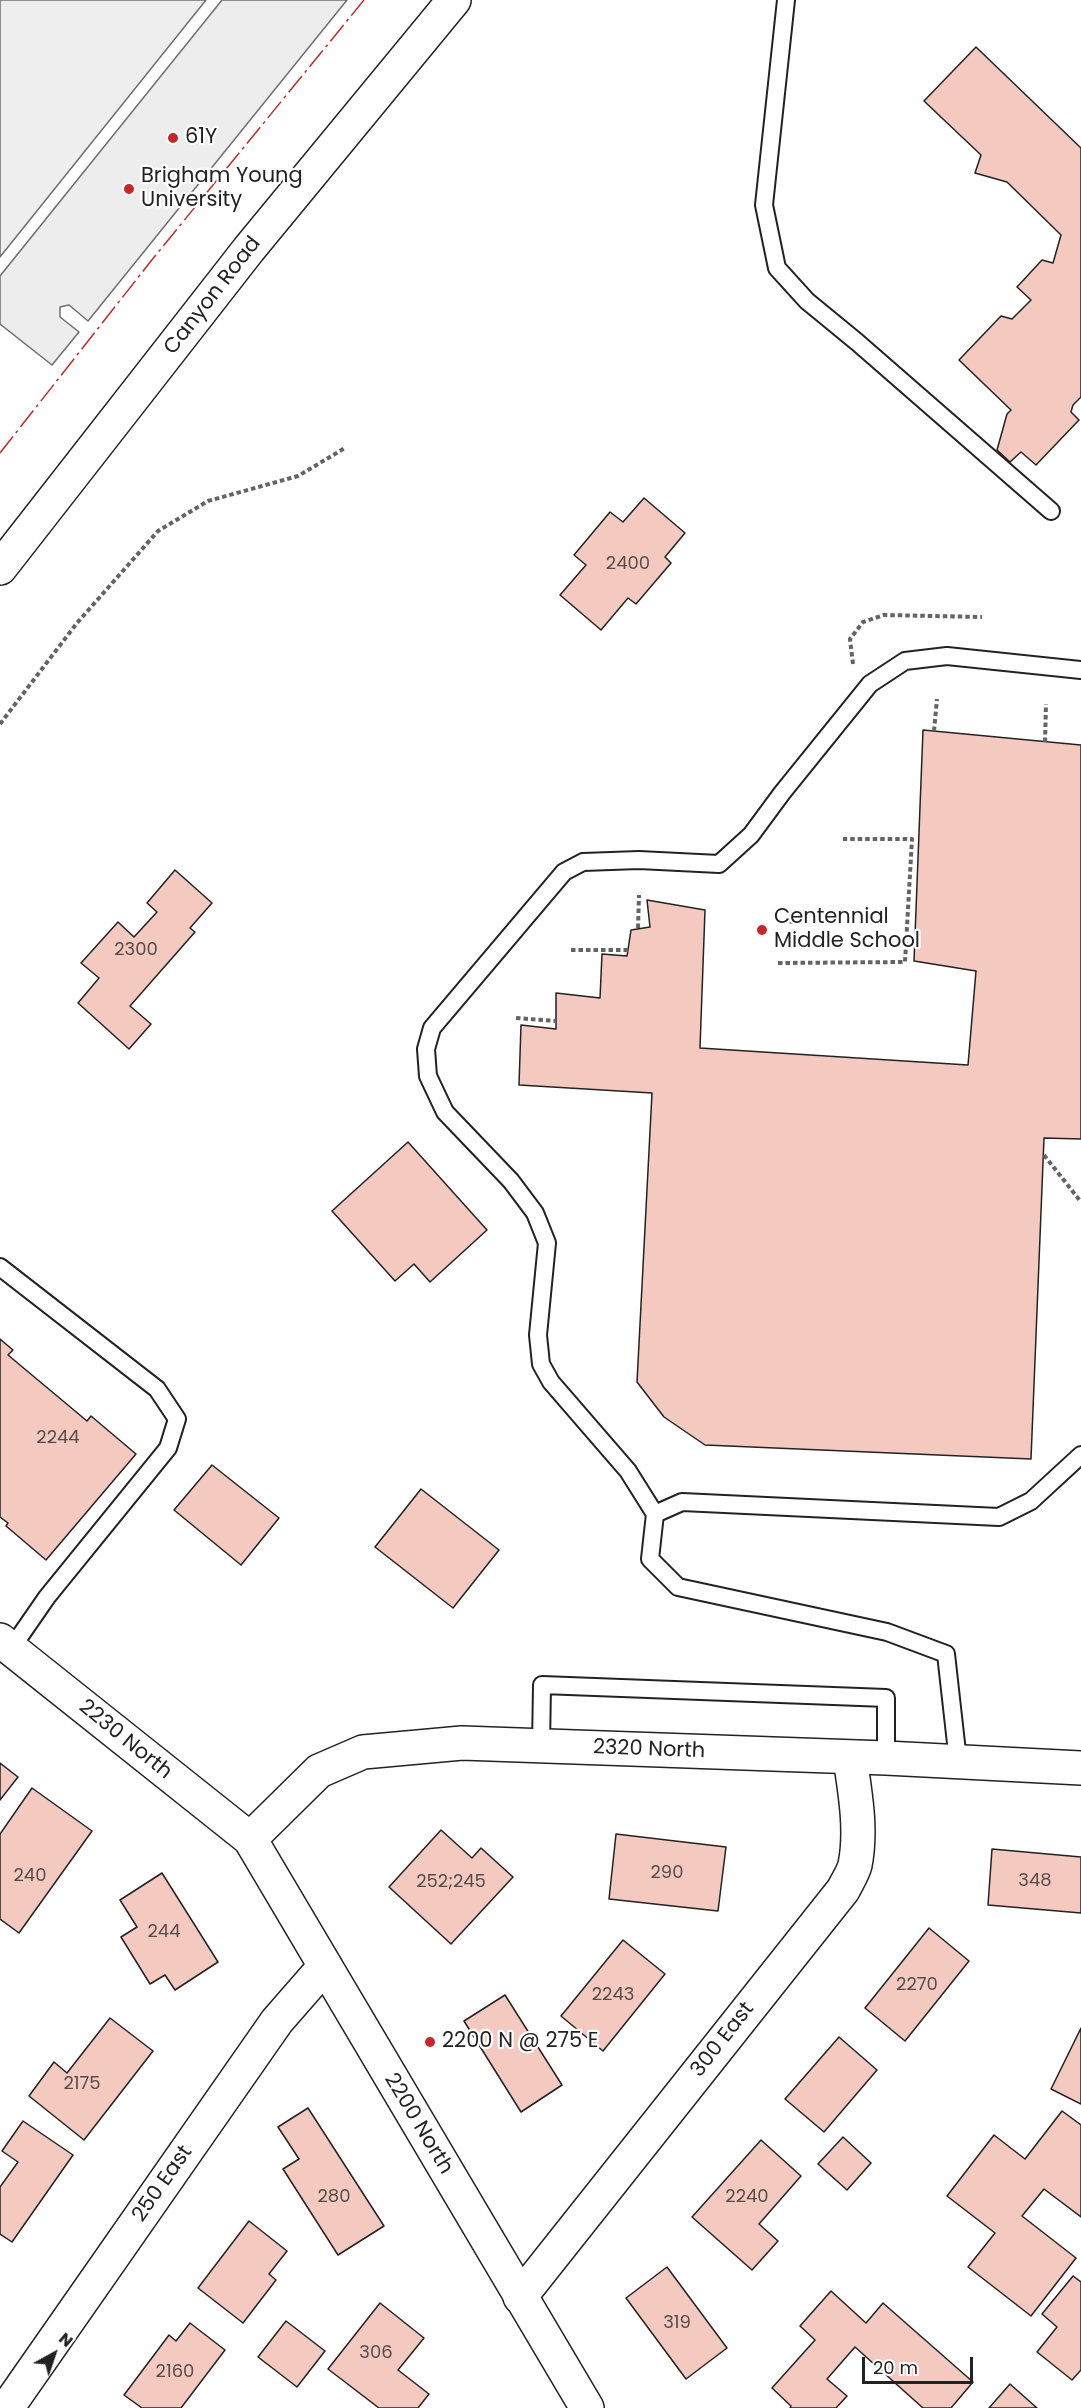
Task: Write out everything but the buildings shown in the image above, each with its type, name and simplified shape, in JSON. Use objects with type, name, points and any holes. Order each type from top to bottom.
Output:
[{"type":"street","name":"Canyon Road","points":[[0,568],[249,249],[454,0]]},
{"type":"street","name":"2230 North","points":[[6,1645],[250,1839]]},
{"type":"street","name":"2320 North","points":[[250,1839],[319,1771],[363,1752],[462,1743],[886,1758],[1081,1768]]},
{"type":"street","name":"300 East","points":[[520,2297],[843,1890],[855,1866],[857,1839],[856,1801],[850,1758]]},
{"type":"street","name":"2200 North","points":[[250,1839],[587,2408]]},
{"type":"street","name":"250 East","points":[[7,2408],[277,2021],[325,1966]]},
{"type":"lane","points":[[786,0],[764,205],[777,268],[807,301],[1051,511]]},
{"type":"lane","points":[[958,1761],[946,1654],[887,1632],[678,1587],[650,1559],[655,1514],[628,1471],[551,1382],[541,1364],[538,1335],[547,1243],[535,1213],[511,1181],[445,1112],[429,1076],[426,1049],[432,1028],[564,872],[583,862],[639,860],[719,864],[751,835],[870,684],[905,661],[947,656],[1081,670]]},
{"type":"lane","points":[[0,1267],[157,1389],[177,1419],[168,1448],[6,1645]]},
{"type":"lane","points":[[655,1514],[682,1502],[999,1517],[1031,1501],[1081,1455]]},
{"type":"lane","points":[[541,1746],[542,1685],[886,1698],[886,1758]]},
{"type":"path","points":[[0,724],[77,623],[158,531],[208,501],[298,476],[345,448]]},
{"type":"path","points":[[854,668],[850,639],[863,622],[884,615],[982,617]]},
{"type":"path","points":[[934,731],[937,699]]},
{"type":"path","points":[[1045,742],[1046,704]]},
{"type":"path","points":[[778,963],[905,962],[912,839],[843,839]]},
{"type":"path","points":[[638,928],[639,895]]},
{"type":"path","points":[[782,922],[838,921]]},
{"type":"path","points":[[572,950],[628,950]]},
{"type":"path","points":[[516,1018],[556,1021]]},
{"type":"path","points":[[1044,1155],[1081,1202]]},
{"type":"shaded area","points":[[0,0],[206,0],[0,257]]},
{"type":"shaded area","name":"61Y","points":[[222,0],[347,0],[88,321],[69,305],[60,307],[60,317],[79,332],[52,365],[0,324],[0,276]]},
{"type":"power","points":[[0,453],[151,261],[364,0]]},
{"type":"place","name":"61Y","points":[[173,138]]},
{"type":"place","name":"Brigham Young University","points":[[129,189]]},
{"type":"place","name":"Centennial Middle School","points":[[762,930]]},
{"type":"place","name":"2200 N @ 275 E","points":[[430,2042]]}]
